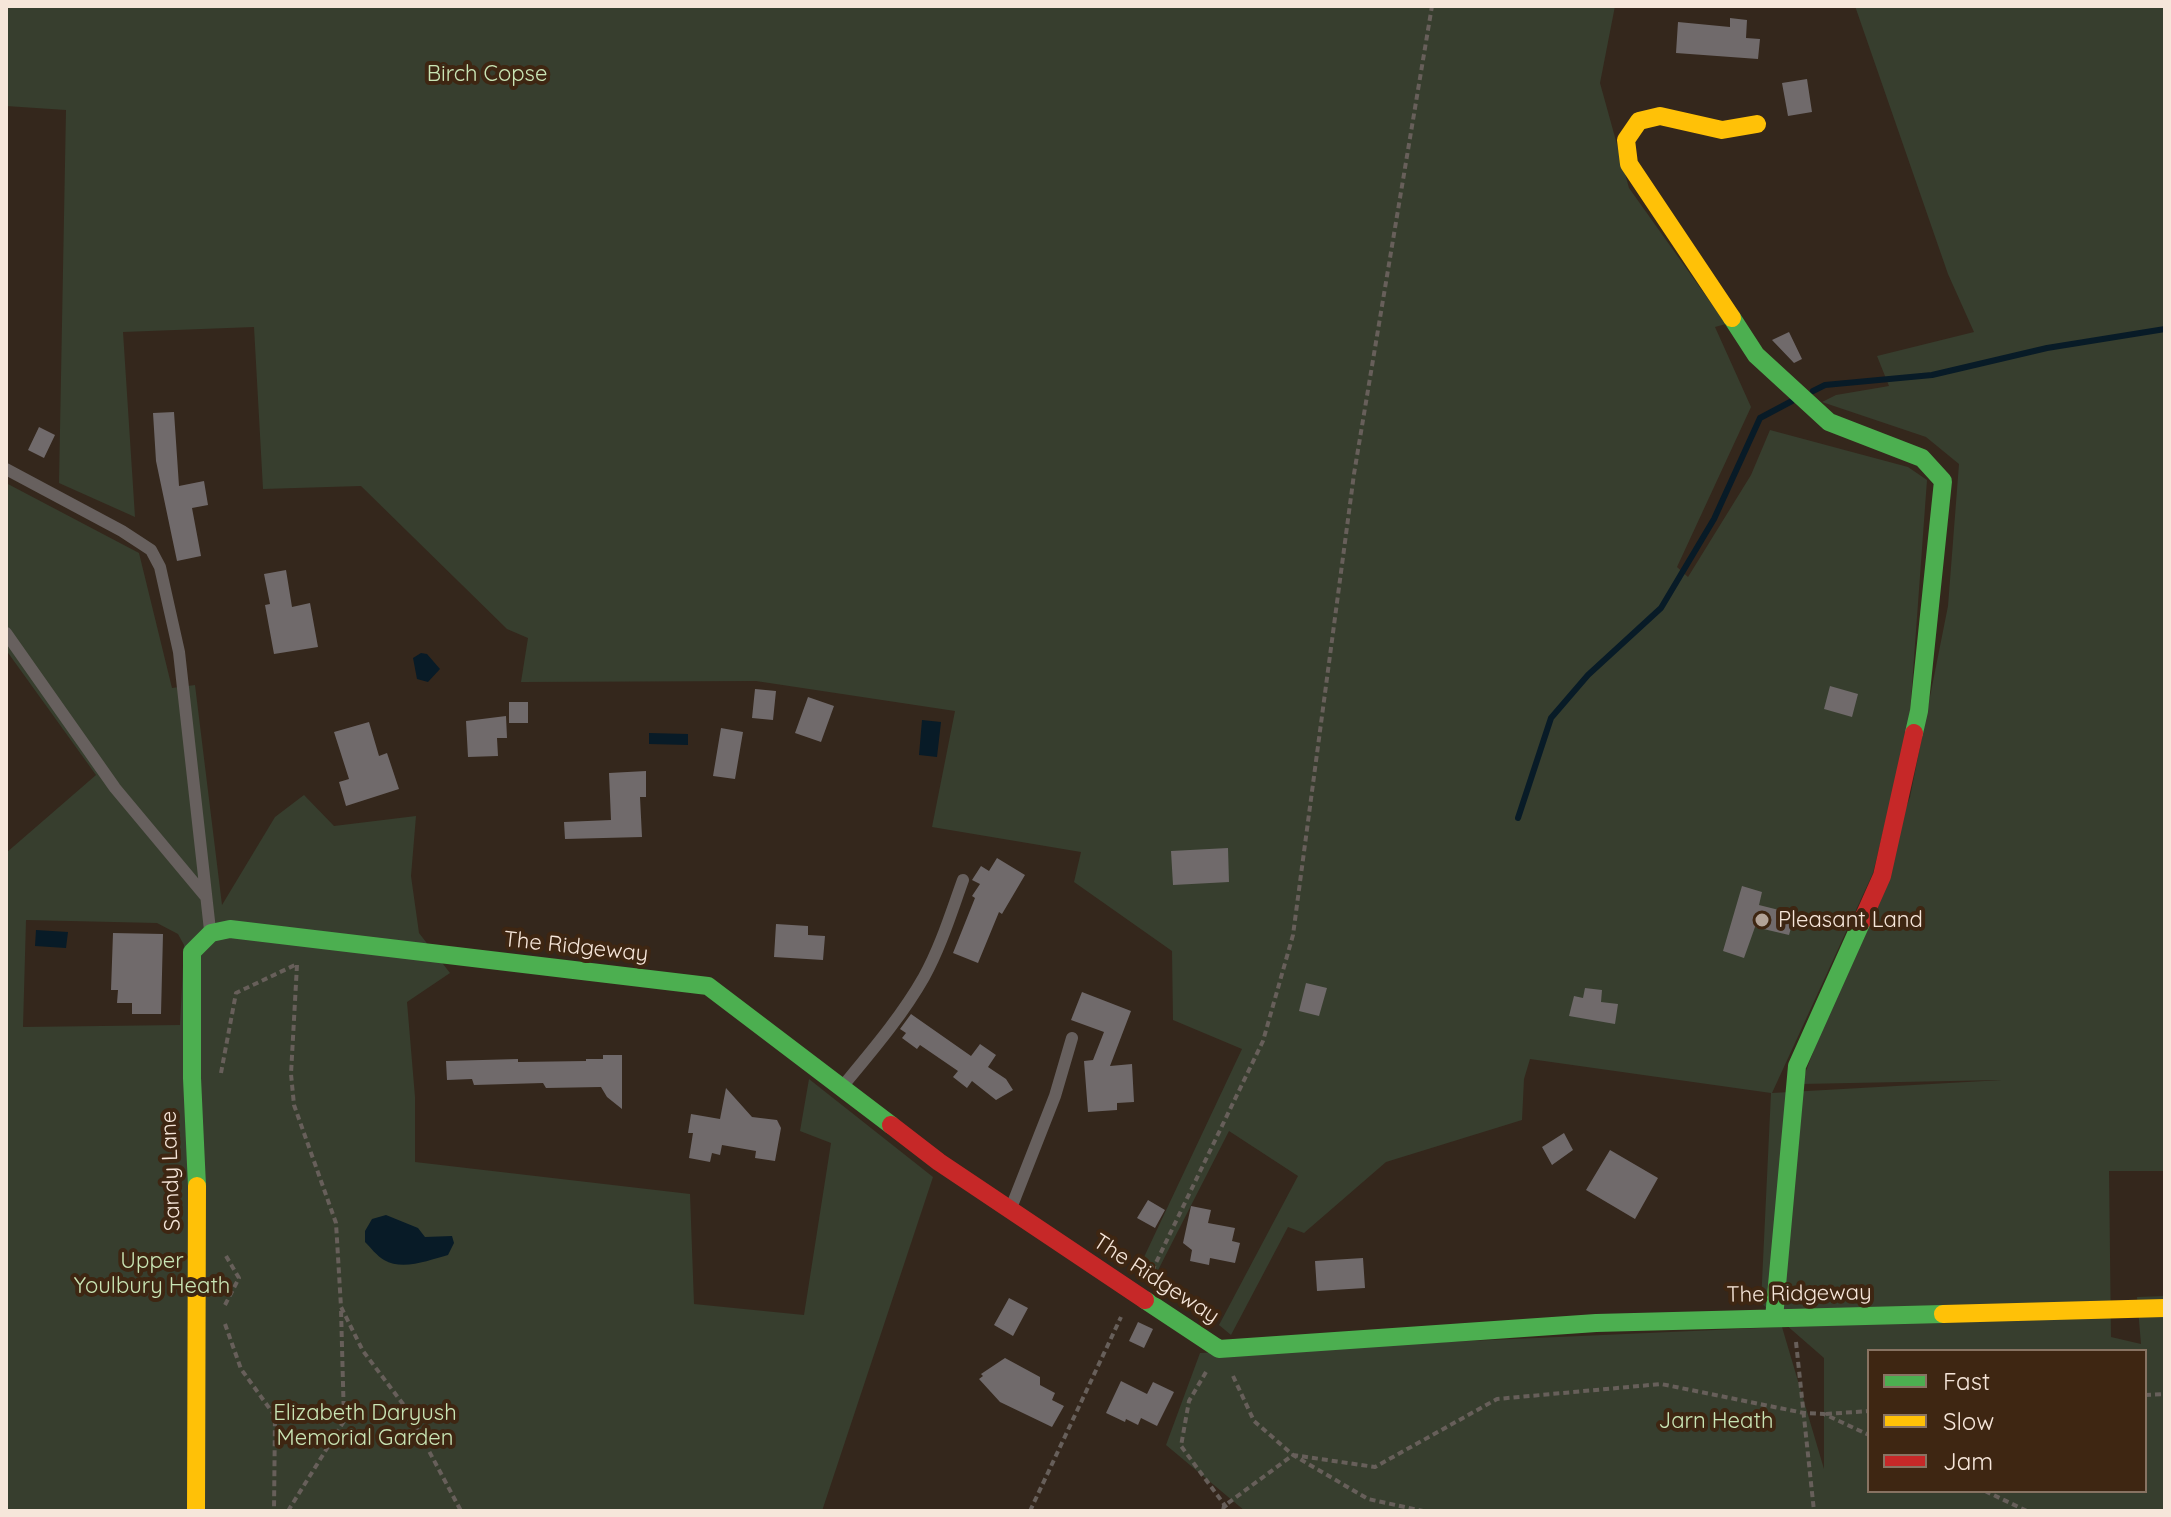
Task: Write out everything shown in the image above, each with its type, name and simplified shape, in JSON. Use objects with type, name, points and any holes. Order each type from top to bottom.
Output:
[{"type":"street","points":[[1757,124],[1722,130],[1660,116],[1639,121],[1626,140],[1629,164],[1756,355],[1829,422],[1922,458],[1943,481],[1919,711],[1882,876],[1797,1066],[1774,1318]]},
{"type":"street","name":"The Ridgeway","points":[[211,933],[230,929],[708,986],[840,1089],[1009,1211],[1219,1349],[1596,1323],[2165,1308]]},
{"type":"street","name":"Sandy Lane","points":[[196,1511],[198,1213],[192,1078],[192,952],[211,933]]},
{"type":"lane","points":[[6,469],[122,531],[151,550],[160,567],[179,652],[211,933]]},
{"type":"lane","points":[[6,633],[115,788],[206,897]]},
{"type":"lane","points":[[840,1089],[875,1047],[923,979],[941,942],[963,880]]},
{"type":"lane","points":[[1009,1211],[1055,1096],[1072,1038]]},
{"type":"path","points":[[1030,1511],[1263,1041],[1293,935],[1354,474],[1432,6]]},
{"type":"path","points":[[219,1086],[236,993],[298,964],[292,1089],[294,1105],[336,1223],[344,1421],[288,1511]]},
{"type":"path","points":[[224,1252],[239,1278],[221,1313],[241,1369],[275,1416],[274,1511]]},
{"type":"path","points":[[341,1307],[363,1351],[406,1408],[461,1511]]},
{"type":"path","points":[[1794,1318],[1814,1511]]},
{"type":"path","points":[[1219,1349],[1254,1421],[1293,1455],[1368,1499],[1423,1511]]},
{"type":"path","points":[[1219,1349],[1189,1401],[1181,1446],[1225,1509],[1293,1455],[1375,1467],[1497,1399],[1661,1384],[1804,1413],[1867,1411]]},
{"type":"path","points":[[1824,1414],[1867,1434]]},
{"type":"path","points":[[1989,1493],[2027,1511]]},
{"type":"green space","points":[[6,6],[1615,6],[1600,83],[1629,188],[1726,324],[1715,327],[1751,407],[1677,567],[1688,577],[1751,475],[1770,430],[1908,467],[1927,480],[1909,727],[1873,873],[1772,1093],[2002,1080],[1801,1084],[1910,797],[1948,606],[1959,464],[1926,437],[1822,402],[1836,395],[1889,386],[1877,356],[1974,332],[1948,274],[1855,6],[2165,6],[2165,1171],[2109,1171],[2111,1337],[2141,1344],[2137,1297],[2165,1296],[2165,1511],[1245,1511],[1166,1445],[1200,1353],[1782,1327],[1824,1469],[1824,1358],[1761,1303],[1771,1093],[1530,1059],[1524,1079],[1522,1120],[1386,1162],[1304,1233],[1288,1227],[1231,1335],[1219,1325],[1298,1176],[1229,1131],[1152,1282],[1137,1272],[1242,1049],[1173,1020],[1172,951],[1074,882],[1081,852],[932,827],[955,711],[756,681],[521,682],[528,638],[507,629],[361,486],[263,489],[254,327],[123,332],[135,517],[59,483],[66,110],[6,106]]},
{"type":"green space","points":[[6,483],[139,553],[172,688],[195,685],[222,905],[275,817],[304,795],[334,826],[416,816],[411,876],[419,933],[450,973],[407,1002],[415,1097],[415,1162],[690,1194],[694,1304],[804,1315],[831,1143],[800,1131],[809,1079],[933,1177],[822,1511],[6,1511],[6,853],[96,775],[6,650]],"holes":[[[26,920],[157,923],[178,934],[184,945],[180,1025],[23,1027]]]},
{"type":"water","points":[[421,653],[427,654],[440,669],[428,682],[417,679],[413,658]]},
{"type":"water","points":[[922,720],[941,722],[937,757],[919,755]]},
{"type":"water","points":[[649,733],[688,734],[688,745],[649,744]]},
{"type":"water","points":[[36,930],[68,932],[66,948],[35,946]]},
{"type":"water","points":[[386,1215],[418,1228],[425,1237],[452,1236],[454,1243],[448,1255],[408,1265],[384,1260],[365,1242],[365,1231],[372,1219]]},
{"type":"building","points":[[1730,18],[1747,20],[1746,38],[1760,39],[1758,59],[1676,53],[1678,22],[1730,27]]},
{"type":"building","points":[[1807,79],[1812,112],[1788,116],[1782,83]]},
{"type":"building","points":[[1789,332],[1802,359],[1794,363],[1772,340]]},
{"type":"building","points":[[174,412],[179,486],[204,481],[208,505],[192,508],[201,556],[177,561],[156,461],[153,413]]},
{"type":"building","points":[[39,427],[55,435],[44,458],[28,450]]},
{"type":"building","points":[[286,570],[292,607],[310,603],[318,647],[274,654],[265,605],[270,604],[264,574]]},
{"type":"building","points":[[1830,686],[1858,694],[1852,717],[1824,709]]},
{"type":"building","points":[[755,689],[776,691],[773,720],[752,718]]},
{"type":"building","points":[[808,697],[834,706],[821,742],[795,733]]},
{"type":"building","points":[[509,702],[528,702],[528,723],[509,723]]},
{"type":"building","points":[[506,716],[507,738],[497,738],[498,756],[468,757],[466,721]]},
{"type":"building","points":[[369,722],[379,756],[387,753],[399,789],[346,806],[339,782],[349,779],[334,732]]},
{"type":"building","points":[[721,728],[743,732],[735,779],[713,776]]},
{"type":"building","points":[[646,771],[646,797],[640,797],[642,837],[565,839],[564,822],[611,820],[609,773]]},
{"type":"building","points":[[1228,848],[1229,882],[1173,885],[1171,851]]},
{"type":"building","points":[[997,858],[1025,875],[1002,914],[999,912],[978,963],[953,953],[975,898],[972,896],[980,884],[972,880],[981,866],[989,871]]},
{"type":"building","name":"Pleasant Land","points":[[1742,886],[1762,892],[1759,905],[1795,914],[1789,935],[1755,927],[1744,958],[1723,951]]},
{"type":"building","points":[[776,924],[808,926],[808,935],[825,936],[823,960],[774,957]]},
{"type":"building","points":[[113,933],[163,934],[161,1014],[132,1014],[132,1003],[117,1003],[118,990],[111,990]]},
{"type":"building","points":[[1306,983],[1327,988],[1319,1016],[1299,1011]]},
{"type":"building","points":[[1585,988],[1602,990],[1601,1002],[1618,1004],[1615,1024],[1569,1016],[1574,996],[1583,998]]},
{"type":"building","points":[[1082,992],[1131,1011],[1110,1066],[1132,1064],[1134,1102],[1117,1103],[1117,1110],[1088,1112],[1084,1061],[1093,1060],[1104,1032],[1071,1020]]},
{"type":"building","points":[[911,1014],[971,1056],[980,1044],[996,1055],[988,1067],[1006,1079],[1013,1090],[996,1100],[972,1081],[967,1088],[953,1077],[958,1071],[920,1045],[917,1049],[902,1038],[906,1033],[900,1029]]},
{"type":"building","points":[[603,1055],[622,1055],[622,1109],[607,1097],[601,1087],[546,1088],[543,1083],[474,1085],[472,1079],[447,1080],[446,1061],[586,1061],[603,1059]]},
{"type":"building","points":[[726,1088],[752,1117],[777,1120],[781,1128],[775,1161],[755,1158],[756,1151],[722,1145],[720,1155],[712,1153],[710,1162],[689,1158],[693,1133],[688,1133],[691,1114],[720,1119]]},
{"type":"building","points":[[1564,1133],[1573,1150],[1552,1165],[1542,1147]]},
{"type":"building","points":[[1610,1150],[1658,1178],[1635,1219],[1586,1190]]},
{"type":"building","points":[[1148,1200],[1165,1210],[1155,1228],[1137,1218]]},
{"type":"building","points":[[1191,1206],[1211,1210],[1208,1223],[1235,1228],[1232,1241],[1240,1243],[1235,1263],[1210,1258],[1209,1265],[1190,1261],[1192,1250],[1183,1243]]},
{"type":"building","points":[[1363,1258],[1365,1288],[1317,1291],[1315,1261]]},
{"type":"building","points":[[1009,1298],[1028,1308],[1013,1336],[994,1325]]},
{"type":"building","points":[[1138,1322],[1153,1329],[1144,1348],[1129,1341]]},
{"type":"building","points":[[1005,1358],[1040,1377],[1040,1385],[1055,1393],[1052,1400],[1064,1406],[1052,1427],[1000,1402],[979,1379],[983,1376],[981,1374]]},
{"type":"building","points":[[1121,1381],[1147,1394],[1153,1382],[1174,1392],[1157,1426],[1141,1418],[1138,1425],[1126,1419],[1125,1422],[1106,1413]]},
{"type":"waterway","points":[[1813,391],[1825,385],[1932,375],[2047,348],[2165,329]]},
{"type":"waterway","points":[[1518,818],[1551,718],[1588,675],[1661,608],[1714,519],[1760,418],[1792,401]]},
{"type":"traffic: fast","points":[[1732,318],[1756,355],[1829,422],[1922,458],[1943,481],[1919,711],[1914,733]]},
{"type":"traffic: fast","points":[[1774,1318],[1797,1066],[1862,921]]},
{"type":"traffic: fast","points":[[197,1186],[192,1078],[192,952],[211,933],[230,929],[708,986],[891,1125]]},
{"type":"traffic: fast","points":[[1145,1300],[1219,1349],[1596,1323],[1943,1314]]},
{"type":"traffic: slow","points":[[1732,318],[1629,164],[1626,140],[1639,121],[1660,116],[1722,130],[1757,124]]},
{"type":"traffic: slow","points":[[196,1511],[197,1186]]},
{"type":"traffic: slow","points":[[1943,1314],[2165,1308]]},
{"type":"traffic: jam","points":[[1862,921],[1882,876],[1914,733]]},
{"type":"traffic: jam","points":[[891,1125],[939,1162],[1145,1300]]},
{"type":"place","name":"Pleasant Land","points":[[1762,920]]},
{"type":"park label","name":"Birch Copse","points":[[487,74]]},
{"type":"park label","name":"Upper Youlbury Heath","points":[[152,1274]]},
{"type":"park label","name":"Jarn Heath","points":[[1716,1421]]},
{"type":"park label","name":"Elizabeth Daryush Memorial Garden","points":[[365,1426]]}]
